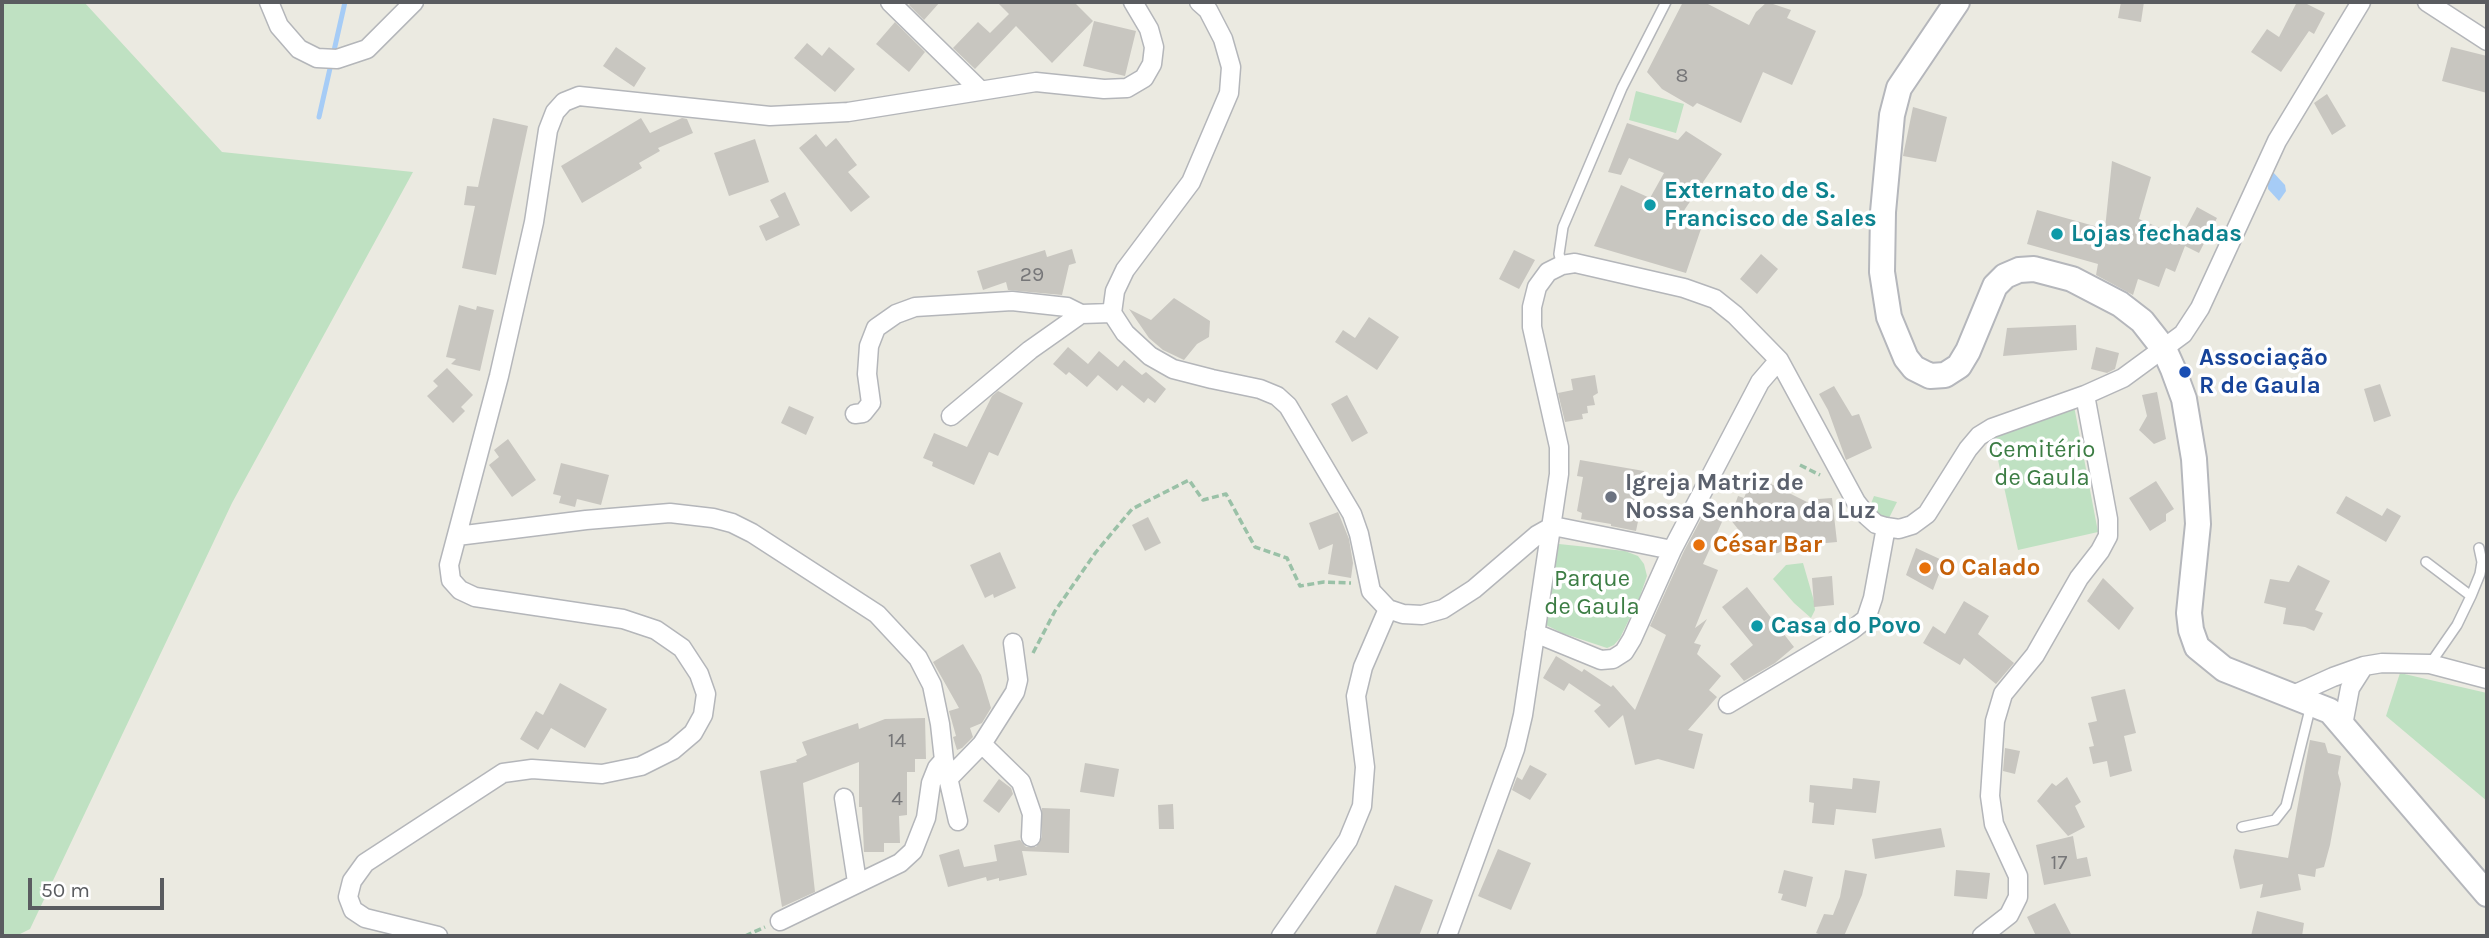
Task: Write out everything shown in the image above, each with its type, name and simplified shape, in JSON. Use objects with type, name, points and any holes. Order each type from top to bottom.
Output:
[{"type":"main road","points":[[1957,2],[1899,88],[1892,115],[1882,212],[1882,272],[1889,317],[1898,342],[1914,368],[1930,376],[1945,375],[1959,366],[1968,351],[1995,286],[2005,276],[2019,270],[2049,271],[2094,289],[2142,321],[2164,349],[2184,399],[2194,459],[2198,524],[2189,613],[2197,648],[2224,669],[2330,711],[2487,894]]},
{"type":"street","points":[[268,2],[279,26],[299,49],[317,58],[337,59],[367,49],[414,2]]},
{"type":"street","points":[[890,2],[980,90]]},
{"type":"street","points":[[438,936],[414,934],[365,918],[353,910],[348,897],[352,881],[365,863],[503,773],[532,769],[602,774],[641,766],[673,750],[693,733],[703,715],[706,694],[699,674],[682,648],[656,629],[623,619],[475,597],[460,590],[451,580],[449,565],[499,376],[534,222],[548,130],[555,112],[564,102],[579,96],[770,116],[848,111],[1036,82],[1104,89],[1127,88],[1144,78],[1152,64],[1154,47],[1149,29],[1133,2]]},
{"type":"street","points":[[1199,2],[1208,10],[1223,39],[1231,67],[1229,93],[1191,182],[1125,270],[1115,291],[1112,313],[1125,334],[1150,356],[1174,369],[1260,389],[1277,396],[1288,406],[1352,514],[1371,591],[1388,610],[1422,615],[1443,609],[1474,589],[1537,535],[1553,526],[1672,550]]},
{"type":"street","points":[[1447,936],[1515,749],[1523,715],[1553,526],[1559,447],[1532,327],[1532,307],[1537,287],[1548,272],[1562,265],[1575,263],[1684,288],[1715,299],[1735,315],[1779,360],[1856,502],[1867,516],[1886,527],[1899,529],[1912,525],[1927,514],[1979,436],[1992,428],[2085,395],[2123,378],[2183,334],[2200,307],[2277,141],[2361,2]]},
{"type":"street","points":[[2427,2],[2487,41]]},
{"type":"street","points":[[855,414],[863,413],[871,403],[867,374],[869,346],[876,328],[896,314],[915,307],[1012,301],[1068,307],[1082,314],[1112,313]]},
{"type":"street","points":[[951,416],[1030,350],[1082,314]]},
{"type":"street","points":[[1535,633],[1601,660],[1613,659],[1624,652],[1672,550],[1760,382],[1779,360]]},
{"type":"street","points":[[1982,936],[2008,915],[2018,897],[2018,876],[1994,824],[1990,796],[1995,721],[2003,694],[2035,654],[2079,578],[2108,536],[2108,519],[2085,395]]},
{"type":"street","points":[[457,536],[670,513],[713,518],[732,523],[752,533],[877,614],[919,658],[932,685],[944,760],[958,821]]},
{"type":"street","points":[[1728,704],[1866,619],[1873,598],[1886,527]]},
{"type":"street","points":[[1281,936],[1348,840],[1362,806],[1365,767],[1356,696],[1363,667],[1388,610]]},
{"type":"street","points":[[949,778],[982,744],[1015,692],[1018,680],[1013,643]]},
{"type":"street","points":[[2303,699],[2364,666],[2431,664],[2487,679]]},
{"type":"street","points":[[2343,725],[2350,688],[2364,666]]},
{"type":"street","points":[[982,744],[1021,782],[1032,814],[1031,837]]},
{"type":"street","points":[[779,921],[900,863],[913,851],[926,818],[931,783],[937,768],[944,760]]},
{"type":"street","points":[[844,798],[857,882]]},
{"type":"lane","points":[[1562,265],[1559,254],[1563,227],[1622,88],[1666,2]]},
{"type":"lane","points":[[2431,664],[2457,625],[2471,596],[2482,562],[2479,548]]},
{"type":"lane","points":[[2426,562],[2471,596]]},
{"type":"lane","points":[[2242,827],[2275,820],[2286,806],[2303,699]]},
{"type":"path","points":[[1800,466],[1827,478]]},
{"type":"path","points":[[1018,680],[1055,611],[1096,552],[1132,509],[1189,481],[1203,500],[1226,494],[1255,547],[1287,558],[1300,586],[1368,579]]},
{"type":"path","points":[[745,936],[779,921]]},
{"type":"green space","points":[[2,2],[84,2],[222,152],[413,172],[232,503],[30,929],[16,936],[2,936]]},
{"type":"green space","points":[[1636,91],[1684,104],[1676,133],[1629,120]]},
{"type":"green space","name":"Cemitério de Gaula","points":[[2074,406],[2098,532],[2018,550],[1992,433]]},
{"type":"green space","points":[[1874,496],[1897,502],[1888,520],[1877,516],[1870,506]]},
{"type":"green space","name":"Parque de Gaula","points":[[1559,544],[1625,551],[1638,556],[1644,564],[1647,576],[1639,599],[1614,645],[1607,648],[1546,625],[1543,617],[1555,547]]},
{"type":"green space","points":[[1803,563],[1814,601],[1815,610],[1811,618],[1773,579],[1786,565]]},
{"type":"green space","points":[[2400,673],[2487,693],[2487,801],[2386,716]]},
{"type":"water","points":[[2271,170],[2285,185],[2286,191],[2279,201],[2268,189]]},
{"type":"building","points":[[912,2],[940,2],[924,20],[909,5]]},
{"type":"building","points":[[997,2],[1074,2],[1093,21],[1052,63],[1016,26],[975,69],[953,48],[978,22],[990,33],[1009,14]]},
{"type":"building","points":[[1683,2],[1704,2],[1749,25],[1756,12],[1767,2],[1791,10],[1787,18],[1816,31],[1792,85],[1763,72],[1741,123],[1697,103],[1693,107],[1662,89],[1647,72]]},
{"type":"building","points":[[2121,2],[2144,2],[2141,22],[2118,18]]},
{"type":"building","points":[[2297,2],[2303,2],[2325,13],[2314,34],[2309,31],[2281,72],[2251,52],[2267,29],[2279,37]]},
{"type":"building","points":[[1094,21],[1136,31],[1125,76],[1083,66]]},
{"type":"building","points":[[895,22],[925,52],[909,72],[876,44]]},
{"type":"building","points":[[807,43],[822,56],[829,47],[855,69],[835,92],[794,58]]},
{"type":"building","points":[[616,47],[646,68],[634,87],[603,66]]},
{"type":"building","points":[[2451,47],[2487,56],[2487,93],[2442,81]]},
{"type":"building","points":[[2327,94],[2346,126],[2332,135],[2314,103]]},
{"type":"building","points":[[1913,107],[1947,117],[1936,162],[1903,156]]},
{"type":"building","points":[[493,118],[528,126],[496,275],[462,268],[475,206],[464,205],[467,186],[478,187]]},
{"type":"building","points":[[641,118],[650,133],[682,118],[687,119],[693,133],[658,148],[660,151],[639,163],[642,168],[582,203],[561,166]]},
{"type":"building","name":"Externato de S. Francisco de Sales","points":[[1627,123],[1678,140],[1686,131],[1722,154],[1683,212],[1705,217],[1686,273],[1594,246],[1621,185],[1650,198],[1664,173],[1629,158],[1621,175],[1608,172]]},
{"type":"building","points":[[816,134],[826,147],[836,138],[857,165],[848,172],[870,197],[851,212],[799,148]]},
{"type":"building","points":[[755,139],[769,182],[729,196],[714,153]]},
{"type":"building","points":[[2112,161],[2151,177],[2139,219],[2181,237],[2197,207],[2217,218],[2199,253],[2185,246],[2175,272],[2166,268],[2159,287],[2138,279],[2133,295],[2096,275],[2098,264],[2027,244],[2037,210],[2105,229]]},
{"type":"building","points":[[785,192],[800,225],[766,241],[759,226],[779,217],[770,200]]},
{"type":"building","points":[[1072,249],[1076,263],[1069,265],[1062,295],[1008,290],[1006,282],[983,290],[977,271],[1045,250],[1047,257]]},
{"type":"building","points":[[1514,250],[1535,260],[1519,289],[1499,279]]},
{"type":"building","points":[[1761,254],[1778,269],[1757,294],[1740,279]]},
{"type":"building","points":[[1174,298],[1210,321],[1209,337],[1197,344],[1184,360],[1163,350],[1149,338],[1129,309],[1151,320]]},
{"type":"building","points":[[459,305],[476,310],[477,306],[494,310],[480,371],[451,364],[456,359],[446,357]]},
{"type":"building","points":[[1369,317],[1399,337],[1377,370],[1335,342],[1343,330],[1355,338]]},
{"type":"building","points":[[2076,325],[2077,350],[2003,356],[2007,328]]},
{"type":"building","points":[[1068,347],[1088,364],[1099,351],[1118,367],[1124,360],[1142,375],[1146,372],[1166,389],[1155,403],[1148,398],[1144,403],[1122,385],[1117,391],[1098,375],[1087,387],[1069,372],[1066,375],[1053,364]]},
{"type":"building","points":[[2096,347],[2119,353],[2115,369],[2107,373],[2091,369]]},
{"type":"building","points":[[447,368],[473,395],[461,407],[465,411],[453,423],[427,396],[438,386],[433,381]]},
{"type":"building","points":[[1595,375],[1598,393],[1593,396],[1595,405],[1587,406],[1588,413],[1582,414],[1583,419],[1565,422],[1558,393],[1573,390],[1571,379]]},
{"type":"building","points":[[2380,384],[2391,416],[2374,422],[2364,389]]},
{"type":"building","points":[[1834,386],[1852,416],[1859,414],[1872,448],[1846,460],[1828,410],[1819,394]]},
{"type":"building","points":[[998,391],[1023,403],[998,456],[989,452],[974,485],[932,466],[933,462],[923,458],[934,433],[967,447],[992,396]]},
{"type":"building","points":[[2157,392],[2166,439],[2154,444],[2139,430],[2147,416],[2142,395]]},
{"type":"building","points":[[1347,395],[1368,433],[1352,442],[1331,404]]},
{"type":"building","points":[[789,406],[814,417],[806,435],[781,423]]},
{"type":"building","points":[[508,439],[536,480],[512,497],[489,465],[499,457],[494,450]]},
{"type":"building","name":"Igreja Matriz de Nossa Senhora da Luz","points":[[1580,460],[1644,471],[1641,482],[1646,483],[1636,531],[1581,519],[1582,513],[1577,511],[1583,477],[1577,476]]},
{"type":"building","points":[[561,463],[609,475],[601,505],[577,499],[575,507],[559,503],[561,496],[553,494]]},
{"type":"building","points":[[1753,475],[1817,507],[1818,499],[1832,498],[1837,542],[1793,546],[1778,553],[1765,554],[1753,548],[1730,519],[1738,496],[1744,498]]},
{"type":"building","points":[[2156,481],[2174,509],[2166,514],[2166,521],[2150,531],[2129,498]]},
{"type":"building","points":[[2346,496],[2382,516],[2387,508],[2401,516],[2386,542],[2336,513]]},
{"type":"building","points":[[1708,506],[1726,513],[1703,564],[1718,570],[1695,628],[1707,619],[1694,643],[1701,645],[1697,654],[1721,676],[1709,690],[1717,697],[1688,730],[1703,734],[1694,769],[1658,759],[1635,765],[1623,715],[1609,728],[1594,711],[1601,705],[1569,683],[1564,691],[1543,678],[1556,656],[1582,672],[1584,669],[1611,687],[1613,685],[1635,710],[1666,635],[1650,626]]},
{"type":"building","points":[[1338,512],[1349,539],[1353,563],[1351,578],[1328,574],[1333,544],[1319,550],[1309,523]]},
{"type":"building","points":[[1148,517],[1161,543],[1145,551],[1132,525]]},
{"type":"building","name":"O Calado","points":[[1916,548],[1944,561],[1933,590],[1906,575]]},
{"type":"building","points":[[1000,552],[1016,588],[994,598],[993,594],[985,598],[970,565]]},
{"type":"building","points":[[2298,565],[2330,581],[2315,610],[2323,613],[2314,631],[2283,624],[2286,608],[2264,603],[2270,579],[2289,582]]},
{"type":"building","points":[[1832,576],[1834,605],[1814,607],[1812,578]]},
{"type":"building","points":[[2103,578],[2134,608],[2119,630],[2087,601]]},
{"type":"building","name":"Casa do Povo","points":[[1747,587],[1794,647],[1775,663],[1744,681],[1730,664],[1753,645],[1722,607]]},
{"type":"building","points":[[1964,601],[1989,616],[1978,634],[2014,663],[1996,684],[1964,658],[1960,665],[1923,643],[1933,626],[1945,634]]},
{"type":"building","points":[[963,644],[981,675],[991,708],[982,723],[970,728],[973,737],[957,750],[949,711],[959,708],[933,662]]},
{"type":"building","points":[[560,683],[607,709],[585,748],[551,728],[538,750],[520,739],[536,711],[543,715]]},
{"type":"building","points":[[2125,689],[2136,733],[2124,736],[2132,771],[2110,777],[2107,761],[2093,764],[2089,747],[2094,746],[2088,723],[2097,721],[2091,697]]},
{"type":"building","points":[[925,718],[926,759],[915,759],[915,772],[907,772],[907,815],[899,816],[900,843],[884,843],[884,852],[864,852],[862,807],[859,807],[859,762],[803,783],[815,892],[782,907],[760,771],[797,762],[796,760],[807,755],[802,742],[858,723],[859,729],[885,719]]},
{"type":"building","points":[[2310,740],[2325,743],[2328,753],[2341,756],[2338,773],[2341,784],[2324,867],[2316,869],[2315,877],[2298,874],[2301,890],[2260,898],[2263,884],[2240,889],[2233,857],[2235,849],[2288,858]]},
{"type":"building","points":[[2005,748],[2020,751],[2015,774],[2003,771]]},
{"type":"building","points":[[1085,763],[1119,769],[1114,797],[1080,792]]},
{"type":"building","points":[[1530,765],[1547,774],[1530,800],[1512,790],[1517,777],[1522,780]]},
{"type":"building","points":[[2067,777],[2081,802],[2075,806],[2085,827],[2068,836],[2037,801],[2052,783],[2056,786]]},
{"type":"building","points":[[1853,778],[1880,781],[1876,813],[1836,809],[1834,825],[1812,823],[1814,803],[1809,802],[1810,785],[1852,789]]},
{"type":"building","points":[[999,779],[1011,788],[1013,794],[999,813],[983,801]]},
{"type":"building","points":[[1173,804],[1174,829],[1159,829],[1158,805]]},
{"type":"building","points":[[1042,808],[1070,809],[1069,853],[1022,851],[1027,875],[999,881],[999,878],[987,881],[986,877],[948,887],[939,855],[959,849],[964,867],[997,861],[994,845],[1020,840],[1026,847],[1036,847],[1042,837]]},
{"type":"building","points":[[1941,828],[1945,847],[1875,859],[1872,839]]},
{"type":"building","points":[[2073,836],[2077,859],[2087,857],[2091,876],[2044,885],[2036,845]]},
{"type":"building","points":[[1498,849],[1531,863],[1511,910],[1478,896]]},
{"type":"building","points":[[1784,870],[1813,877],[1806,907],[1781,900],[1783,894],[1778,893]]},
{"type":"building","points":[[1845,870],[1867,874],[1862,895],[1844,936],[1824,936],[1816,933],[1824,914],[1833,915],[1840,897]]},
{"type":"building","points":[[1956,870],[1990,873],[1987,899],[1954,896]]},
{"type":"building","points":[[1395,885],[1433,900],[1419,936],[1375,936]]},
{"type":"building","points":[[2055,903],[2072,936],[2036,936],[2027,917]]},
{"type":"building","points":[[2257,911],[2304,923],[2302,936],[2251,936]]},
{"type":"waterway","points":[[319,117],[345,2]]},
{"type":"place","name":"Externato de S. Francisco de Sales","points":[[1650,205]]},
{"type":"place","name":"Lojas fechadas","points":[[2057,234]]},
{"type":"place","name":"Associação R de Gaula","points":[[2185,372]]},
{"type":"place","name":"Igreja Matriz de Nossa Senhora da Luz","points":[[1611,497]]},
{"type":"place","name":"César Bar","points":[[1699,545]]},
{"type":"place","name":"O Calado","points":[[1925,568]]},
{"type":"place","name":"Casa do Povo","points":[[1757,626]]}]
